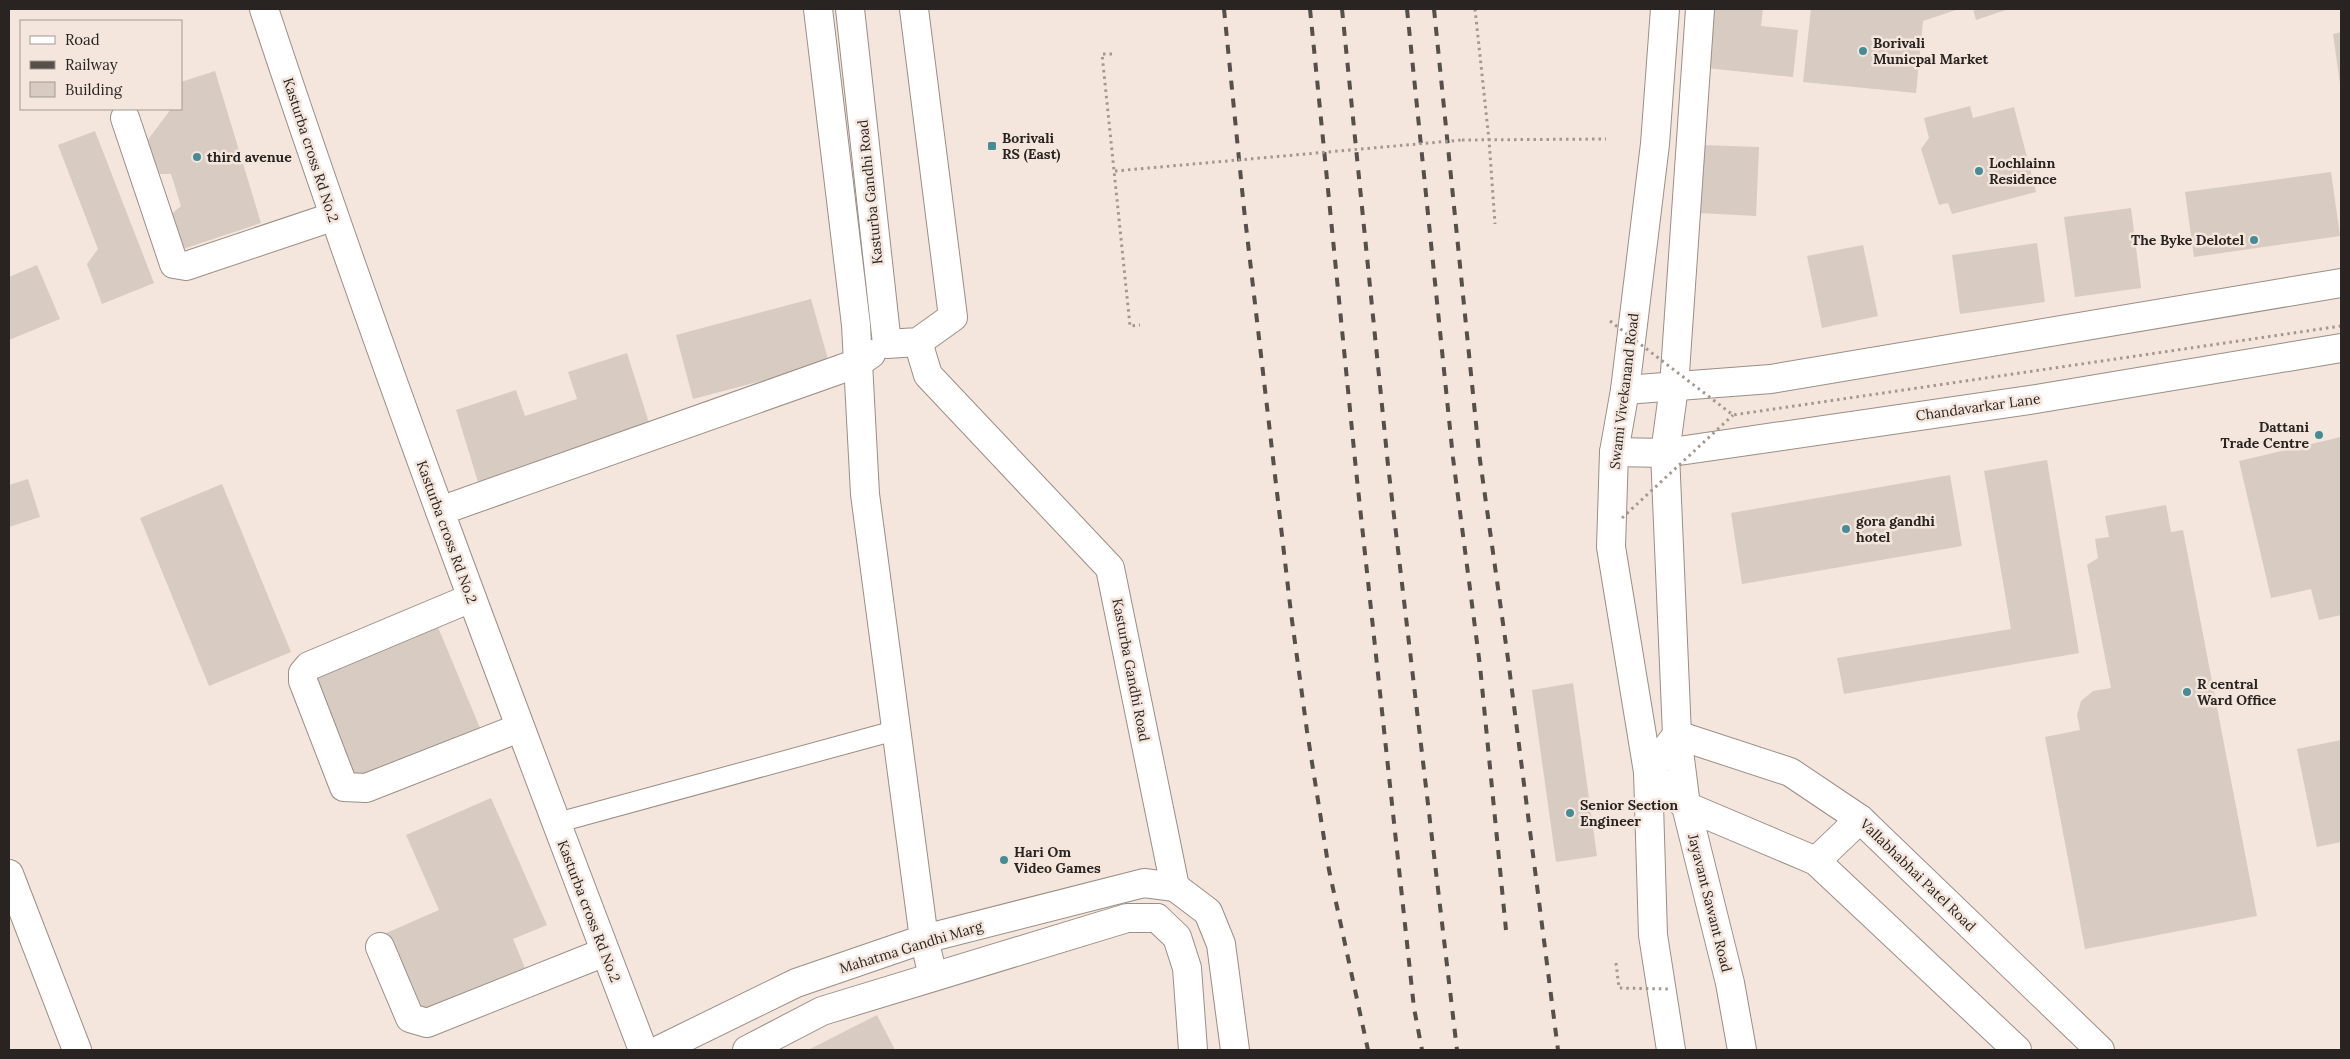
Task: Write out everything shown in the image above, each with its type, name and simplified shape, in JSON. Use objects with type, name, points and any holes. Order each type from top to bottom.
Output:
[{"type":"street","name":"Kasturba cross Rd No.2","points":[[264,9],[332,217],[519,728],[643,1050]]},
{"type":"street","points":[[818,9],[848,253],[858,363],[865,494],[924,939],[933,976]]},
{"type":"street","name":"Kasturba Gandhi Road","points":[[850,9],[887,344]]},
{"type":"street","points":[[440,511],[858,363],[887,344],[918,342],[953,317],[914,9]]},
{"type":"street","name":"Swami Vivekanand Road","points":[[1648,772],[1611,548],[1614,452],[1625,390],[1654,144],[1665,9]]},
{"type":"street","points":[[1671,1050],[1653,935],[1648,772],[1677,735],[1665,453],[1674,387],[1700,9]]},
{"type":"street","points":[[125,118],[174,264],[186,266],[332,217]]},
{"type":"street","points":[[1625,390],[1770,379],[2341,283]]},
{"type":"street","name":"Kasturba Gandhi Road","points":[[918,342],[928,375],[1110,568],[1175,887]]},
{"type":"street","name":"Chandavarkar Lane","points":[[1614,452],[1665,453],[2036,399],[2341,348]]},
{"type":"street","points":[[471,598],[309,666],[303,673],[303,681],[344,787],[366,788],[519,728]]},
{"type":"street","name":"Jayavant Sawant Road","points":[[1677,735],[1686,806],[1730,983],[1742,1050]]},
{"type":"street","name":"Vallabhabhai Patel Road","points":[[1677,735],[1790,772],[1860,818],[2100,1050]]},
{"type":"street","points":[[1648,772],[1686,806],[1816,861],[2017,1050]]},
{"type":"street","points":[[1816,861],[1860,818]]},
{"type":"street","points":[[9,874],[76,1050]]},
{"type":"street","name":"Mahatma Gandhi Marg","points":[[659,1050],[796,983],[924,939],[1144,883],[1175,887]]},
{"type":"street","points":[[1158,918],[1175,887],[1208,912],[1221,944],[1234,1050]]},
{"type":"street","points":[[747,1050],[822,1011],[1127,918],[1158,918],[1177,938],[1187,968],[1193,1050]]},
{"type":"street","points":[[380,947],[410,1018],[427,1023],[605,952]]},
{"type":"lane","points":[[556,823],[897,730]]},
{"type":"path","points":[[1476,9],[1489,140],[1494,224]]},
{"type":"path","points":[[1112,54],[1102,54],[1130,326],[1140,325]]},
{"type":"path","points":[[1115,171],[1462,140],[1606,139]]},
{"type":"path","points":[[1610,321],[1733,415]]},
{"type":"path","points":[[1622,518],[1733,415],[2341,326]]},
{"type":"path","points":[[1616,964],[1618,988],[1671,989]]},
{"type":"building","points":[[1703,9],[1763,9],[1761,26],[1798,30],[1793,77],[1697,67]]},
{"type":"building","name":"Borivali Municpal Market","points":[[1811,9],[1959,9],[1923,21],[1916,93],[1803,82]]},
{"type":"building","name":"Borivali Municpal Market","points":[[1973,9],[2009,9],[1976,20]]},
{"type":"building","points":[[2341,32],[2341,84],[2340,84],[2333,34]]},
{"type":"building","name":"third avenue","points":[[215,71],[261,223],[183,249],[170,215],[181,206],[171,174],[160,174],[147,141],[170,110],[182,110],[182,82]]},
{"type":"building","name":"Lochlainn Residence","points":[[1970,106],[1973,118],[2014,107],[2036,192],[1952,214],[1948,203],[1939,205],[1921,149],[1929,138],[1924,118]]},
{"type":"building","points":[[95,131],[154,283],[102,304],[87,264],[98,249],[58,145]]},
{"type":"building","points":[[1702,145],[1759,147],[1756,216],[1698,213]]},
{"type":"building","points":[[2331,172],[2340,236],[2194,257],[2185,192]]},
{"type":"building","points":[[2131,208],[2141,288],[2075,297],[2064,217]]},
{"type":"building","points":[[2037,243],[2045,302],[1960,314],[1952,255]]},
{"type":"building","points":[[1863,245],[1878,316],[1822,328],[1807,256]]},
{"type":"building","points":[[37,265],[60,319],[9,340],[9,277]]},
{"type":"building","points":[[811,299],[829,363],[693,399],[676,335]]},
{"type":"building","points":[[627,353],[650,426],[478,482],[456,410],[516,390],[525,416],[577,399],[568,372]]},
{"type":"building","points":[[2341,437],[2341,615],[2319,620],[2311,589],[2271,598],[2239,461]]},
{"type":"building","points":[[2047,460],[2079,653],[1844,694],[1837,658],[2011,629],[1984,471]]},
{"type":"building","name":"gora gandhi hotel","points":[[1950,475],[1962,546],[1742,584],[1731,513]]},
{"type":"building","points":[[28,479],[40,517],[9,527],[9,485]]},
{"type":"building","points":[[222,484],[291,652],[209,686],[140,518]]},
{"type":"building","points":[[2166,505],[2171,532],[2183,530],[2257,916],[2085,949],[2045,737],[2080,730],[2077,715],[2081,701],[2093,691],[2111,688],[2087,565],[2098,558],[2095,539],[2109,537],[2105,516]]},
{"type":"building","points":[[435,620],[480,728],[349,781],[305,673]]},
{"type":"building","points":[[1573,683],[1597,856],[1556,862],[1532,690]]},
{"type":"building","points":[[2341,740],[2341,842],[2317,847],[2297,749]]},
{"type":"building","points":[[491,798],[547,925],[513,939],[525,968],[413,1017],[377,937],[439,910],[406,835]]},
{"type":"building","points":[[877,1015],[895,1050],[808,1050]]},
{"type":"railway","points":[[1224,9],[1244,209],[1291,613],[1307,731],[1329,870],[1368,1050]]},
{"type":"railway","points":[[1310,9],[1356,470],[1414,1008],[1422,1050]]},
{"type":"railway","points":[[1342,9],[1388,465],[1457,1050]]},
{"type":"railway","points":[[1407,9],[1453,458],[1480,666],[1506,930]]},
{"type":"railway","points":[[1434,9],[1479,453],[1508,659],[1558,1050]]},
{"type":"place","name":"Borivali Municpal Market","points":[[1863,51]]},
{"type":"place","name":"Borivali RS (East)","points":[[992,146]]},
{"type":"place","name":"third avenue","points":[[197,157]]},
{"type":"place","name":"Lochlainn Residence","points":[[1979,171]]},
{"type":"place","name":"The Byke Delotel","points":[[2254,240]]},
{"type":"place","name":"Dattani Trade Centre","points":[[2319,435]]},
{"type":"place","name":"gora gandhi hotel","points":[[1846,529]]},
{"type":"place","name":"R central Ward Office","points":[[2187,692]]},
{"type":"place","name":"Senior Section Engineer","points":[[1570,813]]},
{"type":"place","name":"Hari Om Video Games","points":[[1004,860]]}]
